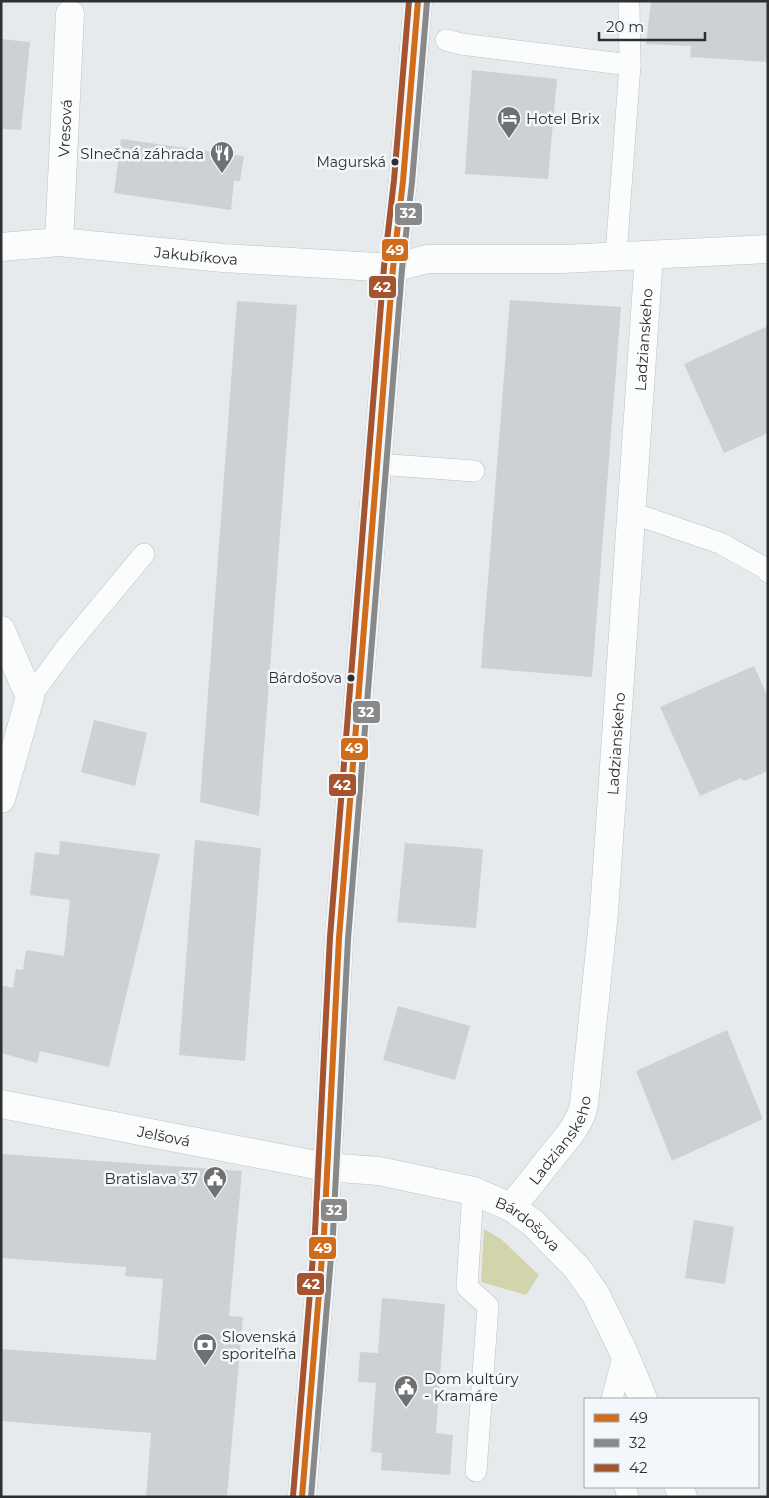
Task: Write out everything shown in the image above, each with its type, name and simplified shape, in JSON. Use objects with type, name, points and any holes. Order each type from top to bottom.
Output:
[{"type":"street","points":[[302,1497],[324,1233],[339,938],[393,268],[403,180],[418,1]]},
{"type":"street","name":"Vresová","points":[[59,242],[70,14]]},
{"type":"street","name":"Jakubíkova","points":[[1,247],[59,242],[223,258],[393,268]]},
{"type":"street","points":[[393,268],[428,260],[562,259],[768,249]]},
{"type":"street","name":"Ladzianskeho","points":[[511,1207],[531,1185],[575,1127],[584,1108],[604,912],[649,255]]},
{"type":"street","points":[[1,630],[30,697],[1,799]]},
{"type":"street","name":"Jelšová","points":[[1,1104],[326,1166]]},
{"type":"street","name":"Bárdošova","points":[[326,1166],[379,1171],[473,1191],[511,1207],[533,1222],[576,1268],[596,1295],[624,1353],[643,1398]]},
{"type":"lane","points":[[616,255],[630,65],[629,6]]},
{"type":"lane","points":[[446,40],[630,65]]},
{"type":"lane","points":[[377,464],[474,471]]},
{"type":"lane","points":[[632,513],[720,543],[765,568],[768,572]]},
{"type":"lane","points":[[30,697],[66,648],[144,554]]},
{"type":"lane","points":[[473,1191],[468,1287],[488,1306],[476,1471]]},
{"type":"lane","points":[[612,1398],[624,1353]]},
{"type":"green space","points":[[484,1229],[501,1239],[539,1275],[526,1295],[481,1282]]},
{"type":"building","points":[[651,1],[768,1],[768,62],[690,57],[691,46],[646,44]]},
{"type":"building","points":[[1,39],[30,42],[21,130],[1,129]]},
{"type":"building","name":"Hotel Brix","points":[[472,70],[557,79],[548,179],[465,174]]},
{"type":"building","points":[[121,139],[244,156],[240,181],[234,181],[231,210],[114,193]]},
{"type":"building","points":[[510,300],[621,307],[592,677],[481,668]]},
{"type":"building","points":[[237,301],[297,305],[259,816],[200,802]]},
{"type":"building","points":[[768,326],[768,433],[724,453],[684,364]]},
{"type":"building","points":[[754,666],[768,697],[768,771],[744,781],[741,778],[700,796],[660,707]]},
{"type":"building","points":[[94,720],[147,733],[135,786],[81,772]]},
{"type":"building","points":[[195,840],[261,848],[245,1061],[179,1055]]},
{"type":"building","points":[[60,841],[160,854],[109,1067],[40,1051],[37,1063],[1,1053],[1,985],[13,988],[16,969],[23,970],[26,950],[64,956],[70,900],[30,895],[35,852],[59,855]]},
{"type":"building","points":[[405,843],[483,849],[476,928],[397,922]]},
{"type":"building","points":[[398,1006],[470,1026],[455,1080],[383,1060]]},
{"type":"building","points":[[727,1030],[763,1119],[672,1161],[636,1071]]},
{"type":"building","points":[[1,1154],[242,1171],[229,1316],[243,1317],[227,1497],[146,1497],[151,1433],[1,1421],[1,1349],[156,1360],[163,1279],[125,1276],[126,1267],[1,1258]]},
{"type":"building","points":[[694,1220],[734,1227],[725,1284],[685,1278]]},
{"type":"building","name":"Dom kultúry - Kramáre","points":[[382,1298],[445,1304],[436,1433],[453,1435],[450,1475],[381,1470],[382,1453],[371,1452],[376,1383],[358,1382],[360,1352],[378,1353]]},
{"type":"transit line","name":"42","points":[[293,1496],[315,1232],[330,937],[384,267],[394,180],[409,1]]},
{"type":"transit line","name":"49","points":[[302,1497],[324,1233],[339,938],[393,268],[403,181],[418,1]]},
{"type":"transit line","name":"32","points":[[311,1497],[333,1233],[348,939],[402,269],[412,182],[427,2]]},
{"type":"place","name":"Hotel Brix","points":[[509,139]]},
{"type":"place","name":"Magurská","points":[[395,162]]},
{"type":"place","name":"Slnečná záhrada","points":[[222,174]]},
{"type":"place","name":"Bárdošova","points":[[351,678]]},
{"type":"place","name":"Bratislava 37","points":[[215,1199]]},
{"type":"place","name":"Slovenská sporiteľňa","points":[[205,1366]]},
{"type":"place","name":"Dom kultúry - Kramáre","points":[[406,1408]]}]
